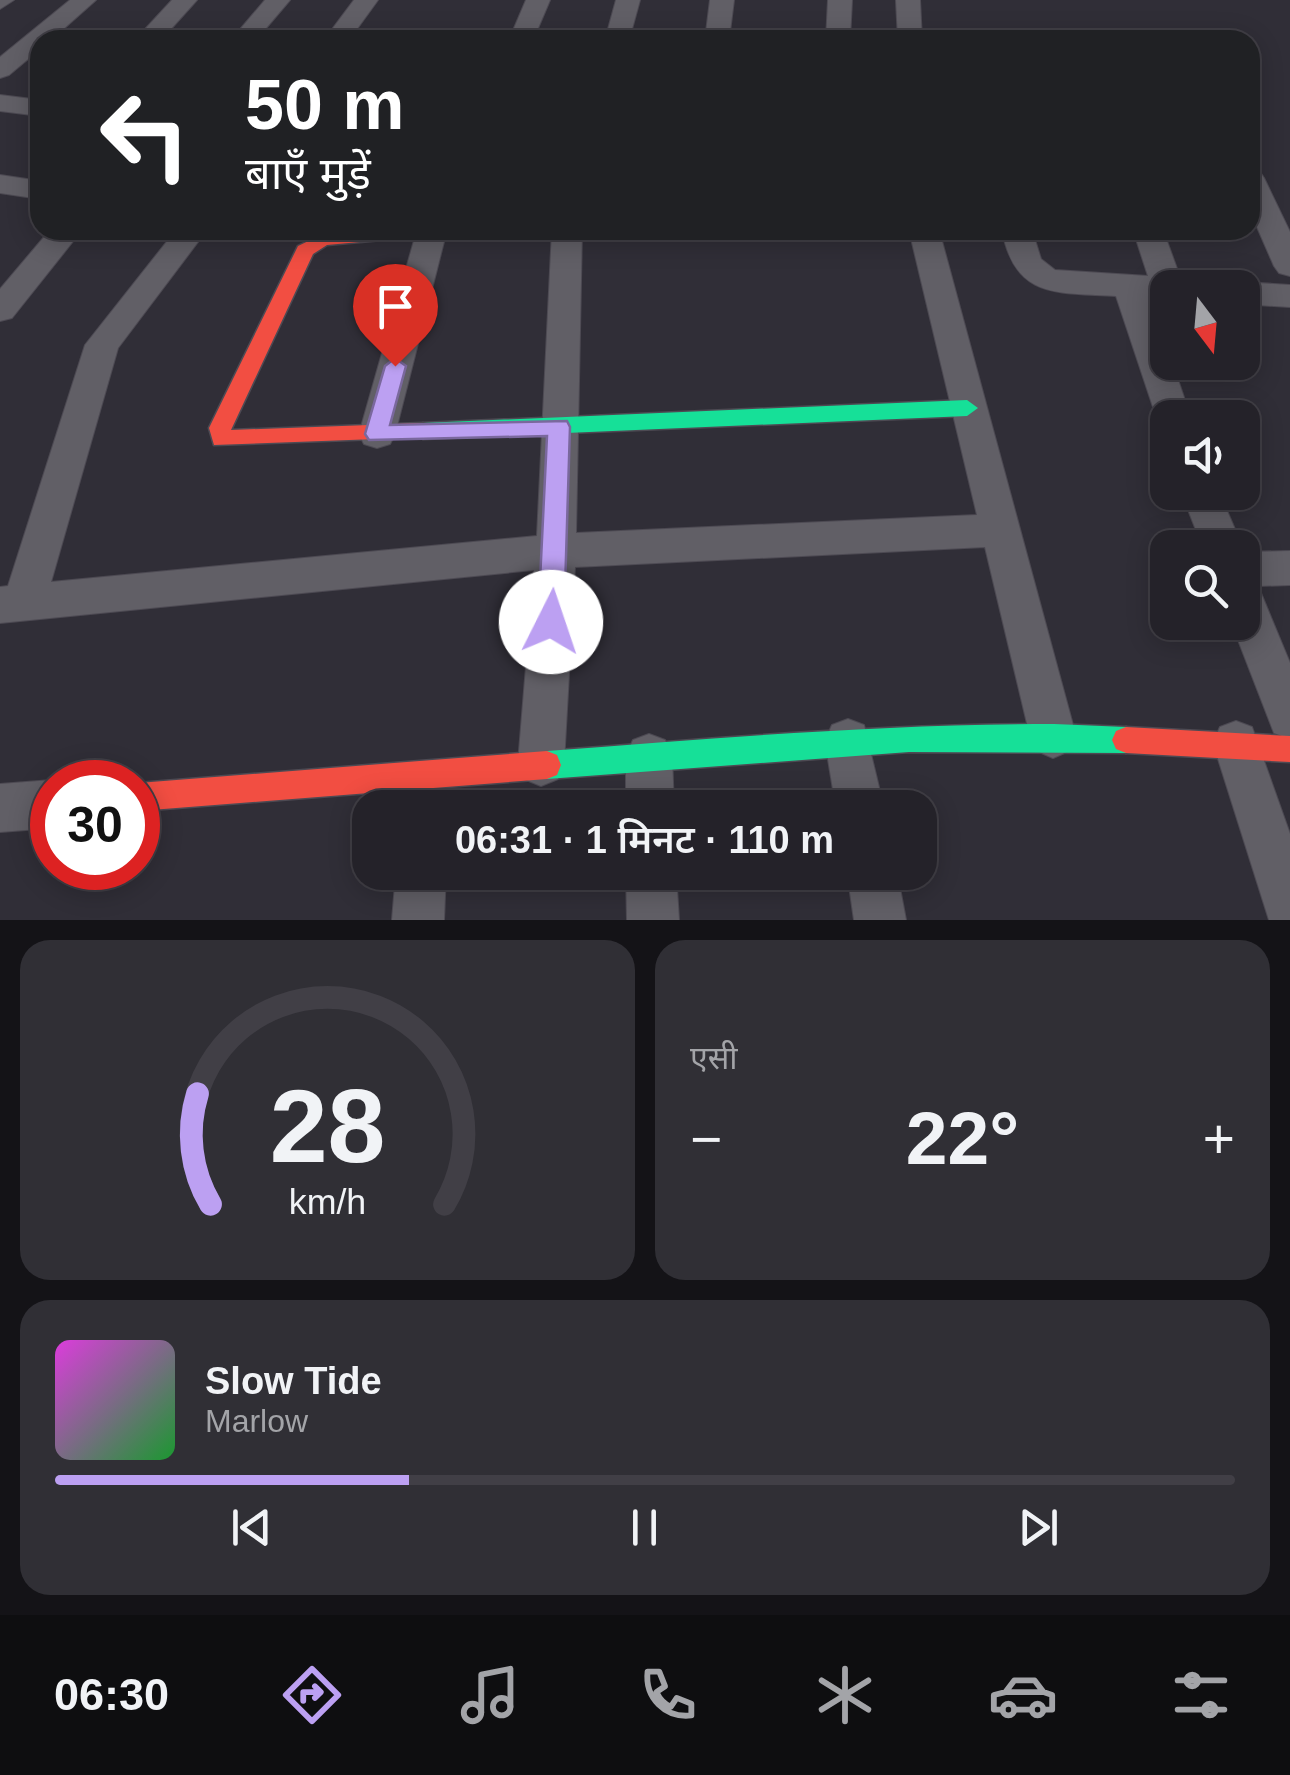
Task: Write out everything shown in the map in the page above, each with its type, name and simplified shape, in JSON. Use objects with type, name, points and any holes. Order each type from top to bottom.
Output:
[{"type":"street","points":[[48,30],[84,0]]},
{"type":"street","points":[[156,30],[185,0]]},
{"type":"street","points":[[252,30],[278,0]]},
{"type":"street","points":[[344,30],[366,0]]},
{"type":"street","points":[[525,30],[538,0]]},
{"type":"street","points":[[620,30],[628,0]]},
{"type":"street","points":[[718,30],[722,0]]},
{"type":"street","points":[[838,30],[840,0]]},
{"type":"street","points":[[908,0],[910,30]]},
{"type":"street","points":[[0,70],[30,45]]},
{"type":"street","points":[[0,103],[30,107]]},
{"type":"street","points":[[0,184],[30,188]]},
{"type":"street","points":[[1260,200],[1290,266]]},
{"type":"street","points":[[0,310],[59,240]]},
{"type":"street","points":[[184,240],[102,345],[12,604],[556,551],[998,530]]},
{"type":"street","points":[[345,240],[311,244],[304,250],[220,433],[222,440],[967,408]]},
{"type":"street","points":[[376,434],[426,240]]},
{"type":"street","points":[[541,763],[556,551],[567,240]]},
{"type":"street","points":[[926,240],[1053,736]]},
{"type":"street","points":[[1019,240],[1023,258],[1039,277],[1150,287]]},
{"type":"street","points":[[1151,240],[1162,270]]},
{"type":"street","points":[[1130,286],[1166,400]]},
{"type":"street","points":[[1260,294],[1290,296]]},
{"type":"street","points":[[1260,568],[1290,568]]},
{"type":"street","points":[[1259,640],[1290,718]]},
{"type":"street","points":[[428,790],[541,763],[848,741],[1053,736],[1236,743],[1290,749]]},
{"type":"street","points":[[848,741],[857,790]]},
{"type":"street","points":[[1236,743],[1290,909]]},
{"type":"street","points":[[648,756],[649,790]]},
{"type":"street","points":[[160,796],[352,792]]},
{"type":"street","points":[[0,808],[30,806]]},
{"type":"street","points":[[418,920],[420,890]]},
{"type":"street","points":[[652,890],[652,920]]},
{"type":"street","points":[[875,890],[880,920]]},
{"type":"traffic: fast","points":[[423,431],[967,408]]},
{"type":"traffic: fast","points":[[547,765],[909,739],[1126,740]]},
{"type":"traffic: jam","points":[[323,240],[305,250],[220,428],[222,439],[423,431]]},
{"type":"traffic: jam","points":[[1126,740],[1290,749]]},
{"type":"traffic: jam","points":[[160,795],[547,765]]},
{"type":"route","points":[[395,366],[376,434],[559,427],[551,622]]}]
